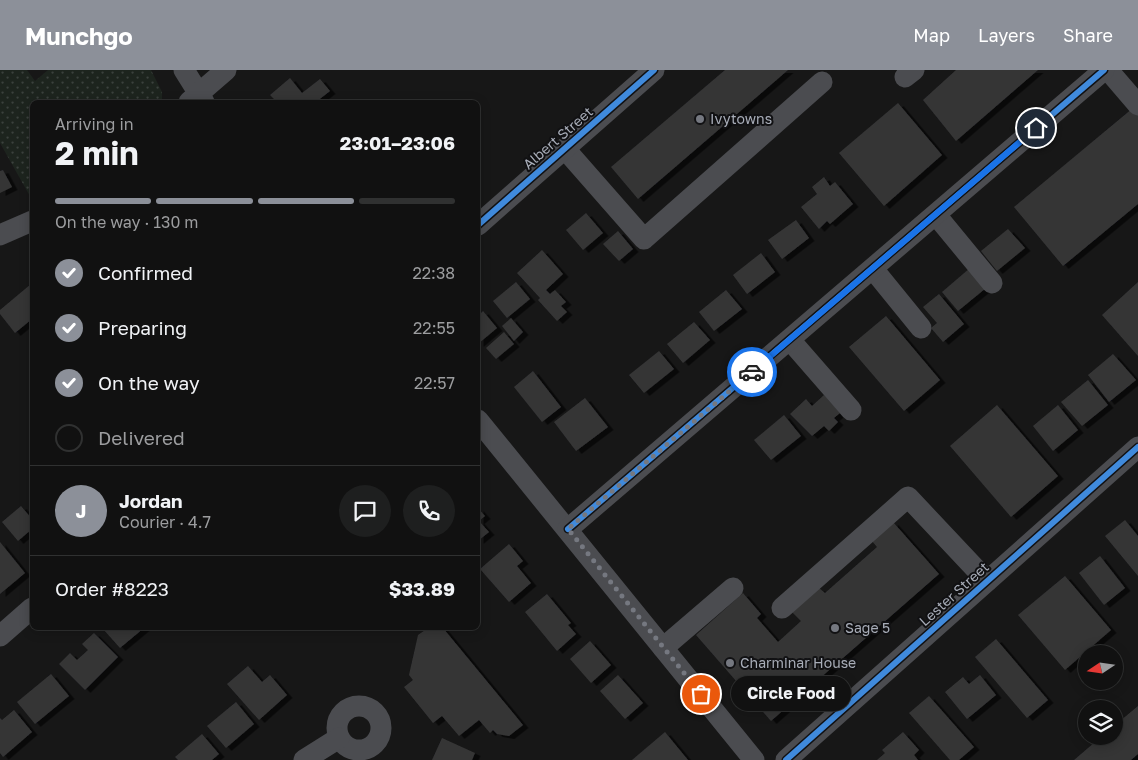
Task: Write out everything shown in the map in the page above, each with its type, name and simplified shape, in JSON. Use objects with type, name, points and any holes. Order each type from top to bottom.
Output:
[{"type":"street","points":[[184,70],[197,100],[226,70]]},
{"type":"street","name":"Albert Street","points":[[480,223],[654,70]]},
{"type":"street","points":[[568,529],[1104,70]]},
{"type":"street","points":[[1108,70],[1138,105]]},
{"type":"street","points":[[565,149],[644,239],[822,82]]},
{"type":"street","points":[[936,215],[992,283]]},
{"type":"street","points":[[0,235],[30,221]]},
{"type":"street","points":[[873,269],[921,328]]},
{"type":"street","points":[[790,340],[851,410]]},
{"type":"street","points":[[480,422],[754,760]]},
{"type":"street","name":"Lester Street","points":[[786,760],[1138,447]]},
{"type":"street","points":[[782,608],[908,497],[987,581]]},
{"type":"street","points":[[663,648],[733,588]]},
{"type":"street","points":[[0,636],[30,610]]},
{"type":"street","points":[[304,760],[339,738]]},
{"type":"shaded area","points":[[0,70],[27,70],[35,81],[48,70],[151,70],[162,92],[161,100],[30,100],[30,196],[0,143]]},
{"type":"building","name":"Ivytowns","points":[[725,70],[788,70],[638,199],[611,167]]},
{"type":"building","points":[[956,70],[1038,70],[956,141],[923,100]]},
{"type":"building","points":[[290,78],[302,93],[320,79],[330,91],[319,100],[275,100],[270,95]]},
{"type":"building","points":[[898,103],[942,155],[884,206],[839,153]]},
{"type":"building","points":[[1133,108],[1138,114],[1138,204],[1063,266],[1014,207]]},
{"type":"building","points":[[3,170],[12,187],[0,193],[0,171]]},
{"type":"building","points":[[824,177],[830,186],[835,182],[853,204],[830,224],[827,221],[819,229],[801,207],[817,194],[812,187]]},
{"type":"building","points":[[586,213],[603,233],[583,250],[566,230]]},
{"type":"building","points":[[796,220],[809,238],[782,259],[768,240]]},
{"type":"building","points":[[1008,229],[1025,248],[997,271],[981,251]]},
{"type":"building","points":[[618,231],[633,249],[619,261],[603,244]]},
{"type":"building","points":[[542,250],[563,274],[546,290],[550,294],[555,290],[566,302],[561,306],[567,312],[557,321],[538,300],[540,298],[517,273]]},
{"type":"building","points":[[761,253],[775,272],[747,294],[733,275]]},
{"type":"building","points":[[970,268],[986,288],[958,311],[942,292]]},
{"type":"building","points":[[516,282],[530,299],[507,318],[493,301]]},
{"type":"building","points":[[1138,282],[1138,356],[1102,315]]},
{"type":"building","points":[[30,285],[30,321],[15,333],[0,314],[0,310]]},
{"type":"building","points":[[726,290],[742,309],[714,331],[699,312]]},
{"type":"building","points":[[939,294],[964,324],[943,342],[931,328],[937,323],[923,307]]},
{"type":"building","points":[[483,311],[497,328],[480,342],[480,314]]},
{"type":"building","points":[[886,316],[940,380],[904,411],[849,347]]},
{"type":"building","points":[[511,318],[523,332],[514,341],[502,326]]},
{"type":"building","points":[[694,322],[710,340],[683,363],[667,344]]},
{"type":"building","points":[[504,332],[514,344],[496,359],[486,348]]},
{"type":"building","points":[[659,351],[674,369],[644,393],[629,375]]},
{"type":"building","points":[[1113,354],[1136,380],[1109,402],[1088,375]]},
{"type":"building","points":[[533,371],[561,407],[542,422],[514,387]]},
{"type":"building","points":[[1088,380],[1108,405],[1082,426],[1061,402]]},
{"type":"building","points":[[824,395],[840,413],[834,418],[838,422],[829,431],[824,426],[812,436],[790,414],[806,399],[812,406]]},
{"type":"building","points":[[585,398],[608,427],[576,451],[554,422]]},
{"type":"building","points":[[997,405],[1058,476],[1011,517],[950,446]]},
{"type":"building","points":[[1058,405],[1078,430],[1053,451],[1033,426]]},
{"type":"building","points":[[784,415],[801,436],[771,460],[754,440]]},
{"type":"building","points":[[21,506],[30,517],[30,531],[18,541],[2,522]]},
{"type":"building","points":[[480,510],[485,516],[480,520]]},
{"type":"building","points":[[1125,520],[1138,536],[1138,576],[1105,536]]},
{"type":"building","points":[[480,522],[489,532],[480,539]]},
{"type":"building","name":"Sage 5","points":[[893,522],[939,574],[771,721],[696,635],[743,593],[761,614],[757,618],[778,642],[801,621],[792,612],[819,588],[825,593],[877,547],[872,541]]},
{"type":"building","points":[[0,542],[25,573],[0,594]]},
{"type":"building","points":[[509,544],[523,561],[517,566],[531,583],[509,602],[480,569]]},
{"type":"building","points":[[1100,556],[1125,588],[1104,605],[1079,573]]},
{"type":"building","points":[[1065,576],[1111,630],[1094,645],[1078,645],[1078,659],[1065,670],[1018,615]]},
{"type":"building","points":[[547,594],[571,623],[568,625],[576,634],[557,651],[525,612]]},
{"type":"building","points":[[104,630],[142,630],[120,648]]},
{"type":"building","points":[[425,630],[445,630],[523,725],[509,736],[497,734],[493,730],[490,733],[479,720],[459,736],[442,716],[433,723],[404,687],[413,680],[409,675],[418,635]]},
{"type":"building","points":[[94,633],[118,657],[85,690],[59,664],[70,653],[77,660],[88,650],[82,644]]},
{"type":"building","points":[[996,639],[1048,700],[1027,718],[975,657]]},
{"type":"building","points":[[590,641],[611,665],[591,683],[570,659]]},
{"type":"building","points":[[248,666],[262,682],[270,675],[287,695],[259,720],[227,684]]},
{"type":"building","points":[[51,674],[69,696],[35,724],[17,702]]},
{"type":"building","points":[[618,675],[643,703],[625,719],[600,691]]},
{"type":"building","points":[[980,675],[996,695],[967,719],[945,692],[963,677],[969,684]]},
{"type":"building","points":[[929,696],[974,747],[959,760],[950,760],[909,713]]},
{"type":"building","points":[[236,702],[254,724],[226,748],[207,726]]},
{"type":"building","points":[[1138,706],[1138,754],[1131,760],[1074,760],[1092,745],[1123,745],[1123,718]]},
{"type":"building","points":[[14,710],[32,732],[3,757],[0,753],[0,718],[2,720]]},
{"type":"building","points":[[665,732],[688,760],[632,760]]},
{"type":"building","points":[[903,732],[919,750],[914,755],[918,760],[877,760],[885,753],[882,750]]},
{"type":"building","points":[[202,734],[219,754],[212,760],[178,760],[175,757]]},
{"type":"building","points":[[442,738],[475,753],[472,760],[432,760]]},
{"type":"cycle path","points":[[480,223],[654,70]]},
{"type":"cycle path","points":[[568,529],[1104,70]]},
{"type":"cycle path","points":[[786,760],[1138,447]]},
{"type":"way so far","points":[[701,694],[568,529],[752,372]]},
{"type":"place","name":"Ivytowns","points":[[700,119]]},
{"type":"place","name":"Sage 5","points":[[835,628]]},
{"type":"place","name":"Charminar House","points":[[730,663]]},
{"type":"place","name":"Circle Food","points":[[701,694]]},
{"type":"route","points":[[752,372],[1036,128]]}]
